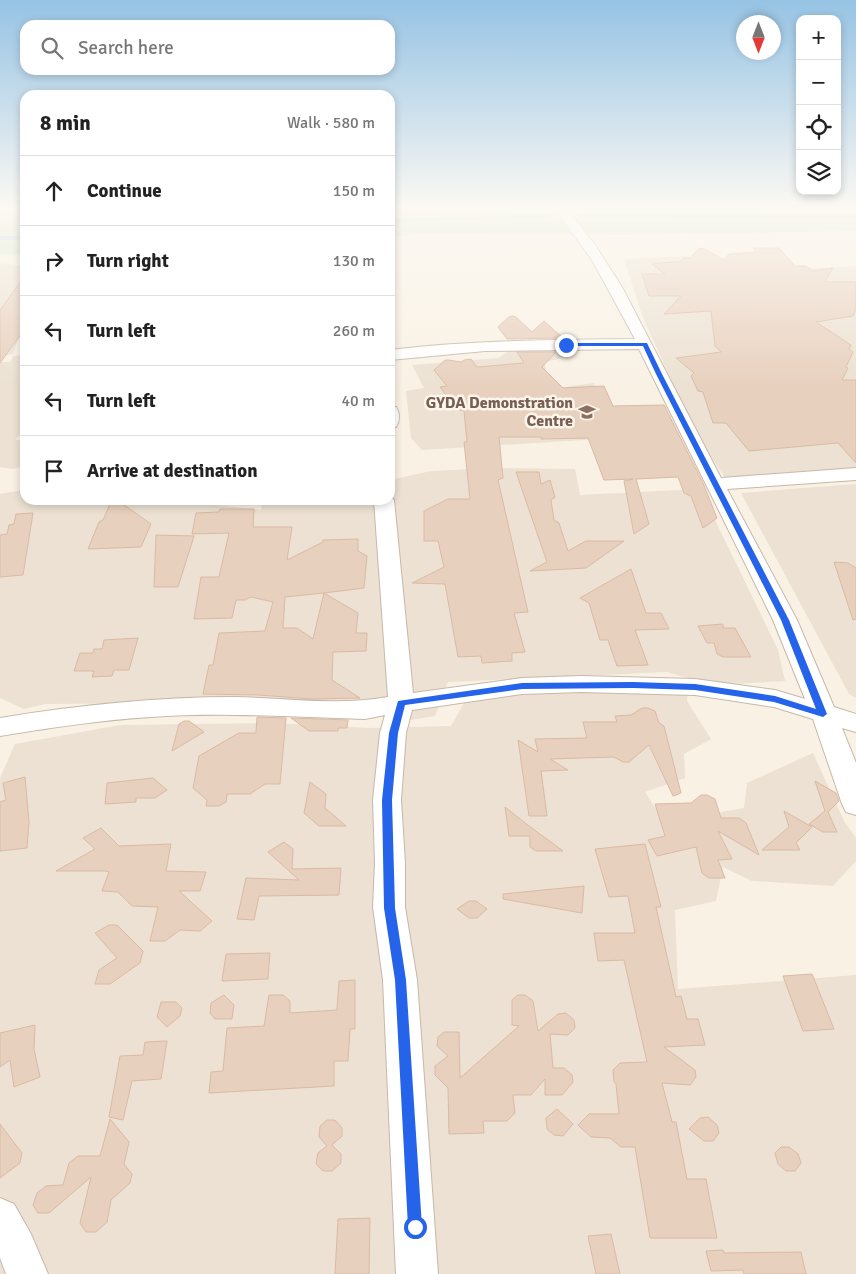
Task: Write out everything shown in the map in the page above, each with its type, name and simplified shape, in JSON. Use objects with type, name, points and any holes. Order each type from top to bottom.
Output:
[{"type":"street","points":[[604,268],[645,344],[785,620],[837,747],[856,804]]},
{"type":"street","points":[[395,354],[487,345],[645,344]]},
{"type":"street","points":[[715,484],[856,474]]},
{"type":"street","points":[[384,505],[401,703],[393,733],[387,800],[389,908],[400,980],[417,1274]]},
{"type":"street","points":[[0,727],[48,719],[151,708],[235,706],[365,710],[522,686],[633,685],[695,687],[775,699],[856,723]]},
{"type":"street","points":[[0,1218],[17,1248],[27,1274]]},
{"type":"shaded area","points":[[0,268],[20,268],[20,333],[13,354],[0,356]]},
{"type":"shaded area","points":[[627,268],[719,268],[730,273],[812,268],[856,268],[856,473],[727,481],[694,430],[643,318]]},
{"type":"shaded area","points":[[553,346],[571,347],[567,357],[544,362],[551,389],[594,383],[596,407],[662,435],[422,450],[411,438],[406,391],[424,388],[412,365],[498,358],[509,351]]},
{"type":"shaded area","points":[[20,355],[20,435],[15,439],[20,440],[20,467],[12,469],[0,467],[0,362],[10,362],[13,356]]},
{"type":"shaded area","points":[[491,468],[575,469],[580,495],[700,489],[778,650],[785,681],[712,685],[667,672],[448,682],[435,716],[399,722],[373,714],[158,703],[45,704],[24,709],[0,698],[0,494],[20,490],[20,505],[216,505],[261,510],[262,505],[395,505],[395,479],[431,471]]},
{"type":"shaded area","points":[[856,484],[856,698],[849,694],[741,493]]},
{"type":"shaded area","points":[[538,687],[688,687],[687,701],[711,739],[684,754],[685,778],[645,792],[664,822],[744,808],[747,783],[813,753],[844,821],[856,838],[856,861],[833,886],[752,881],[723,867],[716,901],[675,910],[678,989],[856,975],[856,1274],[0,1274],[0,778],[15,744],[120,725],[275,723],[368,728],[451,726],[467,698]]},
{"type":"building","points":[[658,268],[809,268],[813,271],[833,268],[825,282],[856,282],[856,308],[853,316],[816,322],[851,345],[849,349],[853,352],[842,380],[856,380],[856,463],[838,443],[749,451],[726,423],[713,423],[703,392],[698,391],[691,376],[694,373],[676,358],[721,352],[715,346],[711,311],[664,314],[681,296],[649,296],[642,274],[665,274]]},
{"type":"building","points":[[20,283],[20,336],[0,363],[0,310]]},
{"type":"building","points":[[513,316],[532,332],[544,321],[563,338],[507,339],[498,327],[509,317]]},
{"type":"building","points":[[517,352],[556,352],[542,367],[563,388],[604,386],[613,406],[664,405],[703,483],[717,518],[703,528],[691,496],[684,493],[678,477],[636,479],[649,524],[634,534],[624,481],[633,479],[604,480],[588,438],[541,439],[541,437],[499,437],[503,478],[498,480],[528,612],[514,613],[525,652],[512,653],[512,661],[482,663],[481,656],[458,657],[445,584],[412,583],[444,567],[438,541],[424,541],[424,511],[448,499],[470,499],[464,442],[467,442],[464,411],[456,409],[440,387],[447,386],[434,370],[445,360],[461,362],[471,359],[477,367],[524,363]]},
{"type":"building","points":[[516,472],[539,472],[541,484],[550,480],[555,497],[551,500],[554,520],[559,523],[568,551],[586,541],[624,541],[586,568],[530,571],[547,562]]},
{"type":"building","points":[[110,505],[124,505],[151,524],[141,547],[88,549],[99,522],[103,520]]},
{"type":"building","points":[[220,509],[254,509],[253,527],[292,527],[287,560],[323,542],[323,540],[358,539],[358,551],[367,556],[364,588],[324,593],[358,613],[356,633],[367,633],[366,651],[333,652],[332,680],[360,698],[312,699],[258,695],[203,694],[209,665],[213,665],[219,633],[265,631],[273,602],[251,597],[245,600],[236,600],[232,618],[194,619],[201,577],[219,577],[229,533],[192,534],[196,513],[219,512]],"holes":[[[324,593],[313,639],[297,628],[283,628],[285,597]]]},
{"type":"building","points":[[33,513],[23,575],[0,577],[0,535],[7,534],[9,525],[14,524],[16,514]]},
{"type":"building","points":[[156,535],[194,536],[178,587],[154,587]]},
{"type":"building","points":[[834,562],[848,563],[856,568],[856,619],[853,620]]},
{"type":"building","points":[[631,569],[646,613],[661,613],[669,629],[635,630],[648,665],[617,666],[608,640],[600,640],[589,603],[580,598]]},
{"type":"building","points":[[723,624],[723,628],[735,628],[751,657],[723,657],[717,654],[714,643],[707,643],[698,626]]},
{"type":"building","points":[[138,638],[129,670],[114,670],[112,676],[92,677],[94,671],[74,671],[80,653],[93,653],[94,649],[102,649],[104,640]]},
{"type":"building","points":[[642,708],[655,711],[659,723],[664,726],[681,793],[673,796],[649,745],[629,762],[623,762],[614,757],[550,759],[568,770],[541,771],[547,816],[529,816],[518,740],[538,752],[535,739],[587,738],[583,722],[617,722],[615,716],[631,715]]},
{"type":"building","points":[[257,717],[286,718],[280,784],[265,784],[250,794],[227,794],[226,802],[219,806],[206,806],[207,800],[193,788],[199,756],[239,733],[256,733]]},
{"type":"building","points":[[291,718],[348,720],[347,728],[338,728],[338,731],[309,731]]},
{"type":"building","points":[[189,721],[204,732],[172,751],[179,724]]},
{"type":"building","points":[[25,777],[29,822],[27,848],[0,851],[0,802],[6,800],[3,783]]},
{"type":"building","points":[[153,778],[167,790],[155,798],[136,798],[136,802],[105,804],[107,783]]},
{"type":"building","points":[[815,781],[836,793],[839,801],[828,812],[837,832],[823,832],[809,824],[825,811]]},
{"type":"building","points":[[310,782],[326,794],[325,808],[346,826],[319,826],[304,813]]},
{"type":"building","points":[[701,795],[707,795],[715,799],[721,818],[739,818],[746,823],[759,855],[718,831],[732,859],[718,860],[725,878],[709,878],[702,873],[696,847],[657,856],[648,840],[665,836],[655,804],[691,803]]},
{"type":"building","points":[[505,807],[563,851],[536,851],[530,847],[530,836],[509,836]]},
{"type":"building","points":[[784,811],[812,827],[796,843],[800,850],[762,850],[789,827]]},
{"type":"building","points":[[101,828],[119,846],[171,844],[166,871],[206,872],[200,891],[179,891],[212,921],[200,931],[180,930],[165,941],[150,941],[158,907],[132,906],[118,892],[102,891],[109,872],[56,871],[95,849],[83,838]]},
{"type":"building","points":[[284,842],[293,849],[292,869],[341,868],[339,895],[259,896],[254,920],[237,919],[246,878],[299,880],[268,852]]},
{"type":"building","points":[[645,844],[661,907],[656,907],[676,997],[681,996],[687,1019],[698,1019],[705,1045],[664,1047],[695,1070],[696,1077],[690,1085],[662,1083],[672,1122],[676,1122],[687,1179],[706,1179],[717,1238],[650,1238],[635,1147],[621,1147],[610,1138],[591,1137],[578,1125],[589,1114],[619,1114],[613,1070],[620,1063],[647,1062],[624,960],[598,961],[594,933],[635,933],[628,896],[609,897],[595,849]]},
{"type":"building","points":[[584,886],[582,913],[503,899],[503,894]]},
{"type":"building","points":[[469,901],[476,901],[487,909],[477,918],[469,918],[457,909]]},
{"type":"building","points":[[109,925],[117,925],[143,951],[140,963],[110,984],[95,984],[99,970],[117,958],[95,933]]},
{"type":"building","points":[[270,953],[268,979],[222,981],[226,954]]},
{"type":"building","points":[[812,974],[834,1029],[803,1031],[783,976]]},
{"type":"building","points":[[355,980],[355,1029],[350,1029],[348,1061],[334,1061],[334,1086],[209,1093],[211,1072],[223,1071],[227,1028],[264,1026],[269,995],[283,995],[290,1001],[290,1013],[337,1010],[339,981]]},
{"type":"building","points":[[224,995],[234,1005],[232,1019],[215,1019],[210,1013],[211,1003]]},
{"type":"building","points":[[518,995],[525,995],[533,1001],[538,1031],[558,1014],[566,1013],[574,1020],[575,1028],[568,1035],[550,1034],[553,1068],[564,1068],[572,1075],[573,1082],[562,1095],[545,1095],[545,1079],[531,1095],[513,1095],[515,1113],[507,1121],[483,1121],[484,1133],[449,1134],[448,1088],[435,1075],[435,1066],[448,1056],[437,1046],[438,1037],[444,1032],[459,1032],[460,1078],[519,1026],[512,1025],[512,1000]]},
{"type":"building","points":[[161,1002],[176,1002],[182,1008],[180,1016],[167,1027],[157,1017]]},
{"type":"building","points":[[35,1025],[34,1049],[40,1077],[14,1087],[10,1060],[0,1067],[0,1033]]},
{"type":"building","points":[[167,1041],[161,1079],[132,1081],[123,1120],[109,1117],[120,1056],[143,1055],[145,1042]]},
{"type":"building","points":[[557,1109],[573,1124],[563,1136],[554,1135],[547,1129],[546,1118]]},
{"type":"building","points":[[708,1117],[717,1125],[719,1133],[713,1141],[704,1141],[689,1129],[700,1118]]},
{"type":"building","points":[[110,1119],[129,1142],[124,1164],[132,1174],[130,1183],[111,1200],[107,1222],[96,1232],[86,1232],[80,1223],[91,1177],[49,1213],[38,1213],[33,1205],[37,1193],[46,1186],[63,1185],[69,1163],[78,1156],[100,1156]]},
{"type":"building","points":[[327,1120],[335,1120],[342,1128],[342,1136],[332,1145],[341,1154],[341,1163],[332,1171],[323,1171],[316,1164],[318,1153],[327,1146],[319,1137],[320,1126]]},
{"type":"building","points":[[0,1124],[22,1153],[20,1163],[0,1178]]},
{"type":"building","points":[[781,1147],[789,1147],[798,1154],[801,1163],[795,1171],[786,1171],[778,1164],[775,1153]]},
{"type":"building","points":[[370,1218],[369,1274],[335,1274],[338,1219]]},
{"type":"building","points":[[611,1234],[620,1274],[596,1274],[588,1236]]},
{"type":"building","points":[[723,1250],[724,1253],[801,1252],[806,1274],[744,1274],[743,1270],[711,1271],[706,1251]]},
{"type":"place","name":"GYDA Demonstration Centre","points":[[587,412]]},
{"type":"route","points":[[415,1227],[400,980],[389,908],[390,863],[387,800],[393,733],[401,703],[522,686],[633,685],[695,687],[775,699],[823,714],[785,620],[645,344],[566,345]]}]
